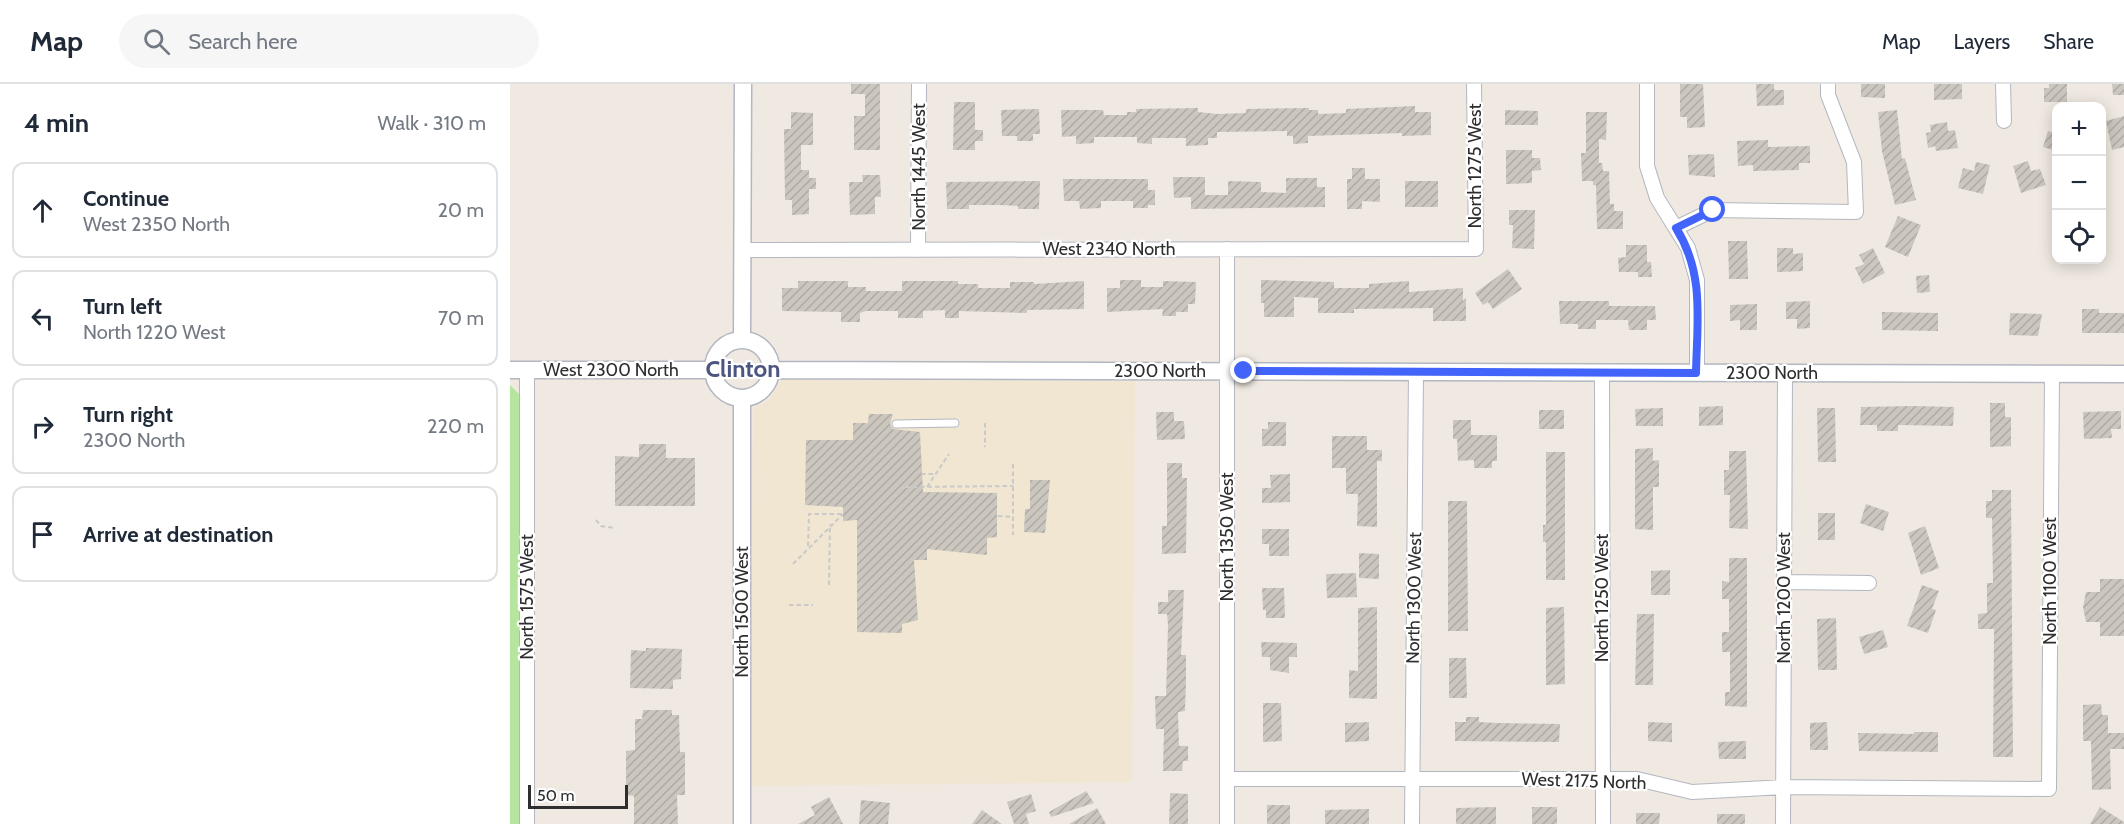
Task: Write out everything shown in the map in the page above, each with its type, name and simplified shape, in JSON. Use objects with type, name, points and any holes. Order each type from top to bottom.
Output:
[{"type":"street","points":[[742,339],[743,84]]},
{"type":"street","name":"North 1445 West","points":[[918,250],[919,84]]},
{"type":"street","name":"North 1275 West","points":[[1474,84],[1476,249]]},
{"type":"street","points":[[1647,84],[1647,166],[1657,198],[1688,248],[1697,280],[1696,373]]},
{"type":"street","points":[[1676,228],[1713,210],[1856,212],[1854,162],[1828,94],[1828,84]]},
{"type":"street","points":[[2003,84],[2004,121]]},
{"type":"street","name":"North 1350 West","points":[[1227,249],[1227,824]]},
{"type":"street","name":"West 2340 North","points":[[742,250],[1476,249]]},
{"type":"street","points":[[742,339],[757,343],[768,355],[772,370],[767,385],[755,396],[742,399],[726,395],[715,384],[711,370],[715,354],[729,342],[742,339]]},
{"type":"street","name":"West 2300 North","points":[[510,370],[711,370]]},
{"type":"street","name":"North 1575 West","points":[[527,824],[528,370]]},
{"type":"street","name":"2300 North","points":[[772,370],[2124,374]]},
{"type":"street","name":"North 1300 West","points":[[1412,824],[1416,372]]},
{"type":"street","name":"North 1250 West","points":[[1602,372],[1603,824]]},
{"type":"street","name":"North 1200 West","points":[[1783,824],[1785,373]]},
{"type":"street","name":"North 1100 West","points":[[2049,789],[2052,374]]},
{"type":"street","name":"North 1500 West","points":[[742,399],[742,824]]},
{"type":"street","points":[[1785,582],[1869,583]]},
{"type":"street","name":"West 2175 North","points":[[1227,779],[1637,779],[1692,792],[1783,787],[2049,789]]},
{"type":"lane","points":[[896,424],[955,423]]},
{"type":"path","points":[[985,423],[985,447]]},
{"type":"path","points":[[927,487],[949,454]]},
{"type":"path","points":[[1013,464],[1013,535]]},
{"type":"path","points":[[921,474],[936,474]]},
{"type":"path","points":[[905,487],[1013,486]]},
{"type":"path","points":[[793,564],[808,548],[830,524],[843,514],[808,514],[808,548]]},
{"type":"path","points":[[998,516],[1013,517]]},
{"type":"path","points":[[596,520],[601,526],[614,528]]},
{"type":"path","points":[[829,585],[830,524]]},
{"type":"path","points":[[789,605],[813,605]]},
{"type":"shaded area","points":[[782,380],[1135,381],[1132,782],[750,786],[753,408],[769,401]]},
{"type":"green space","points":[[510,385],[520,395],[521,824],[510,824]]},
{"type":"building","points":[[851,84],[880,84],[880,150],[854,150],[854,116],[865,116],[865,94],[851,94]]},
{"type":"building","points":[[1680,84],[1703,84],[1705,127],[1687,128],[1687,117],[1680,117]]},
{"type":"building","points":[[1756,84],[1774,84],[1774,90],[1784,90],[1784,105],[1757,106]]},
{"type":"building","points":[[1861,84],[1885,84],[1885,98],[1861,97]]},
{"type":"building","points":[[1934,84],[1962,84],[1962,99],[1934,100]]},
{"type":"building","points":[[2049,84],[2067,84],[2067,102],[2044,102],[2044,88],[2049,88]]},
{"type":"building","points":[[2112,84],[2124,84],[2124,95],[2113,95]]},
{"type":"building","points":[[954,102],[975,102],[975,130],[983,130],[983,141],[975,141],[975,150],[953,150]]},
{"type":"building","points":[[1415,106],[1415,112],[1431,112],[1431,135],[1402,136],[1402,133],[1308,136],[1308,143],[1293,144],[1293,136],[1287,136],[1287,131],[1217,132],[1217,138],[1208,138],[1208,145],[1186,146],[1186,138],[1152,138],[1152,144],[1137,143],[1137,137],[1094,137],[1094,143],[1076,144],[1076,136],[1062,137],[1061,110],[1103,110],[1104,115],[1127,115],[1127,112],[1136,112],[1136,109],[1198,108],[1198,112],[1217,114],[1246,113],[1246,109],[1309,108],[1309,110],[1318,110],[1318,114],[1346,113],[1346,109]]},
{"type":"building","points":[[1039,109],[1040,134],[1033,134],[1033,141],[1017,141],[1017,136],[1002,136],[1001,110]]},
{"type":"building","points":[[1505,110],[1538,111],[1538,125],[1505,125]]},
{"type":"building","points":[[1897,110],[1902,159],[1905,158],[1916,200],[1895,205],[1882,151],[1878,112]]},
{"type":"building","points":[[791,112],[813,113],[813,145],[801,145],[801,170],[809,170],[809,178],[816,178],[816,189],[809,189],[809,214],[792,215],[792,200],[785,200],[784,129],[791,129]]},
{"type":"building","points":[[1586,112],[1607,112],[1606,140],[1599,139],[1599,163],[1602,163],[1603,171],[1609,171],[1610,204],[1614,204],[1614,211],[1623,211],[1623,229],[1597,229],[1596,185],[1593,185],[1593,181],[1582,181],[1581,153],[1586,153]]},
{"type":"building","points":[[2124,116],[2124,147],[2112,150],[2106,121]]},
{"type":"building","points":[[1947,122],[1948,131],[1955,130],[1958,148],[1936,151],[1935,146],[1928,148],[1926,133],[1931,132],[1930,125]]},
{"type":"building","points":[[2048,131],[2052,132],[2052,150],[2043,147]]},
{"type":"building","points":[[1768,140],[1768,147],[1810,146],[1810,163],[1799,163],[1799,170],[1753,171],[1753,165],[1738,166],[1737,141]]},
{"type":"building","points":[[1506,150],[1532,150],[1532,158],[1540,158],[1541,170],[1532,171],[1532,183],[1506,184]]},
{"type":"building","points":[[1714,154],[1715,177],[1689,175],[1688,155]]},
{"type":"building","points":[[2028,161],[2031,171],[2040,169],[2046,185],[2021,193],[2013,166]]},
{"type":"building","points":[[1976,162],[1990,165],[1983,194],[1958,188],[1963,168],[1974,171]]},
{"type":"building","points":[[1352,168],[1365,168],[1365,179],[1380,179],[1380,202],[1362,201],[1362,209],[1347,209],[1347,179],[1352,179]]},
{"type":"building","points":[[862,175],[880,175],[881,197],[875,197],[875,214],[850,215],[849,182],[863,182]]},
{"type":"building","points":[[1173,177],[1205,177],[1205,195],[1228,195],[1228,181],[1261,182],[1261,192],[1286,193],[1286,178],[1317,178],[1317,187],[1325,187],[1325,207],[1191,209],[1191,197],[1174,198]]},
{"type":"building","points":[[1063,179],[1148,179],[1148,190],[1155,190],[1155,205],[1148,205],[1148,208],[1133,208],[1133,201],[1101,201],[1101,208],[1080,209],[1079,201],[1064,201]]},
{"type":"building","points":[[1040,181],[1039,209],[969,205],[969,209],[947,209],[946,182]]},
{"type":"building","points":[[1405,181],[1438,181],[1438,207],[1405,207]]},
{"type":"building","points":[[1509,210],[1535,210],[1534,249],[1512,248],[1513,225],[1509,225]]},
{"type":"building","points":[[1898,216],[1921,225],[1908,257],[1885,247]]},
{"type":"building","points":[[1728,241],[1747,241],[1748,279],[1729,279]]},
{"type":"building","points":[[1626,245],[1647,245],[1647,262],[1651,262],[1652,277],[1638,277],[1638,272],[1619,272],[1618,258],[1626,257]]},
{"type":"building","points":[[1777,248],[1793,248],[1793,254],[1803,253],[1803,271],[1777,272]]},
{"type":"building","points":[[1873,248],[1885,273],[1863,284],[1855,268],[1864,264],[1859,255]]},
{"type":"building","points":[[1508,269],[1522,289],[1493,309],[1488,302],[1483,305],[1475,293]]},
{"type":"building","points":[[1929,275],[1930,292],[1917,293],[1916,276]]},
{"type":"building","points":[[1120,280],[1141,280],[1141,287],[1163,287],[1163,281],[1196,282],[1195,304],[1188,304],[1188,312],[1176,312],[1176,316],[1162,316],[1163,309],[1107,312],[1107,288],[1120,288]]},
{"type":"building","points":[[1261,280],[1334,282],[1334,288],[1369,288],[1369,284],[1409,281],[1409,292],[1463,288],[1463,301],[1466,298],[1466,321],[1433,321],[1433,308],[1354,309],[1354,313],[1318,313],[1318,298],[1294,297],[1294,317],[1264,317],[1264,303],[1261,303]]},
{"type":"building","points":[[798,281],[848,281],[848,287],[866,287],[866,291],[902,291],[902,281],[958,281],[958,284],[978,284],[978,288],[1010,288],[1010,282],[1034,282],[1034,284],[1084,281],[1084,309],[1027,310],[1027,313],[959,311],[959,318],[945,318],[945,310],[923,311],[923,318],[898,318],[898,311],[866,311],[860,313],[860,322],[841,322],[841,312],[782,311],[782,288],[798,288]]},
{"type":"building","points":[[1559,301],[1609,301],[1609,306],[1655,306],[1656,320],[1647,320],[1647,330],[1629,330],[1628,320],[1596,320],[1596,329],[1578,329],[1578,324],[1560,324]]},
{"type":"building","points":[[1810,301],[1810,328],[1797,329],[1797,319],[1786,319],[1786,302]]},
{"type":"building","points":[[1757,304],[1757,330],[1740,330],[1740,320],[1730,321],[1730,305]]},
{"type":"building","points":[[2082,309],[2099,309],[2099,313],[2124,313],[2124,333],[2082,333]]},
{"type":"building","points":[[1882,312],[1938,313],[1938,331],[1882,330]]},
{"type":"building","points":[[2010,313],[2042,314],[2038,336],[2009,335]]},
{"type":"building","points":[[1990,403],[2005,403],[2005,417],[2011,417],[2011,446],[1990,447]]},
{"type":"building","points":[[1723,406],[1723,425],[1699,426],[1699,407]]},
{"type":"building","points":[[1861,407],[1954,407],[1953,426],[1898,425],[1898,431],[1877,431],[1877,425],[1860,425]]},
{"type":"building","points":[[1663,408],[1663,426],[1636,426],[1635,409]]},
{"type":"building","points":[[1817,408],[1835,408],[1836,462],[1818,462]]},
{"type":"building","points":[[1539,410],[1564,410],[1564,429],[1539,429]]},
{"type":"building","points":[[2121,411],[2121,429],[2111,429],[2112,438],[2084,439],[2083,412]]},
{"type":"building","points":[[1156,412],[1174,412],[1174,421],[1184,421],[1185,439],[1157,440]]},
{"type":"building","points":[[869,414],[893,414],[890,424],[893,429],[920,432],[923,492],[997,493],[997,537],[987,538],[987,555],[927,549],[927,560],[914,560],[918,620],[902,624],[902,633],[857,632],[857,520],[843,521],[843,507],[805,505],[806,440],[853,440],[853,423],[868,423]]},
{"type":"building","points":[[1453,420],[1471,420],[1471,435],[1497,435],[1497,461],[1492,461],[1492,468],[1474,468],[1474,460],[1458,461],[1457,439],[1453,439]]},
{"type":"building","points":[[1268,422],[1286,422],[1286,446],[1262,446],[1262,429],[1268,429]]},
{"type":"building","points":[[1332,436],[1367,436],[1367,450],[1382,450],[1382,461],[1377,461],[1377,527],[1357,526],[1358,494],[1346,494],[1346,468],[1332,468]]},
{"type":"building","points":[[639,444],[666,444],[666,458],[695,458],[695,506],[615,506],[615,456],[639,457]]},
{"type":"building","points":[[1653,448],[1653,461],[1659,460],[1659,487],[1653,487],[1653,530],[1635,529],[1635,449]]},
{"type":"building","points":[[1729,451],[1746,451],[1748,529],[1729,528],[1730,495],[1724,495],[1724,470],[1729,470]]},
{"type":"building","points":[[1546,452],[1565,452],[1565,580],[1546,580],[1546,542],[1543,542],[1543,525],[1546,525]]},
{"type":"building","points":[[1167,463],[1182,463],[1182,478],[1187,478],[1186,553],[1162,554],[1162,526],[1167,526]]},
{"type":"building","points":[[1290,474],[1290,502],[1262,503],[1262,488],[1271,488],[1270,475]]},
{"type":"building","points":[[1030,480],[1050,480],[1045,533],[1024,532],[1025,509],[1030,509]]},
{"type":"building","points":[[1992,490],[2011,490],[2013,757],[1993,757],[1994,629],[1978,629],[1978,614],[1987,613],[1987,583],[1993,583],[1992,518],[1986,518],[1986,501],[1992,501]]},
{"type":"building","points":[[1448,501],[1467,501],[1468,631],[1448,631]]},
{"type":"building","points":[[1866,504],[1889,512],[1883,531],[1860,523]]},
{"type":"building","points":[[1818,513],[1835,513],[1835,540],[1818,540]]},
{"type":"building","points":[[1925,526],[1939,568],[1921,575],[1908,533]]},
{"type":"building","points":[[1262,529],[1289,529],[1289,556],[1269,556],[1269,544],[1262,544]]},
{"type":"building","points":[[1359,553],[1379,554],[1379,579],[1359,578]]},
{"type":"building","points":[[1729,558],[1747,558],[1747,707],[1725,706],[1725,692],[1730,692],[1730,652],[1722,652],[1722,632],[1729,632],[1729,599],[1722,599],[1722,581],[1729,582]]},
{"type":"building","points":[[1670,570],[1670,595],[1651,595],[1651,571]]},
{"type":"building","points":[[1356,573],[1357,597],[1327,598],[1326,574]]},
{"type":"building","points":[[2100,579],[2124,579],[2124,636],[2100,636],[2100,622],[2086,622],[2083,607],[2086,592],[2100,592]]},
{"type":"building","points":[[1922,585],[1939,591],[1932,609],[1936,610],[1928,633],[1907,626]]},
{"type":"building","points":[[1262,588],[1284,588],[1285,618],[1266,618],[1266,610],[1263,610]]},
{"type":"building","points":[[1168,590],[1184,590],[1181,655],[1186,655],[1185,711],[1178,712],[1179,746],[1188,746],[1188,761],[1183,761],[1182,771],[1163,771],[1164,729],[1156,729],[1155,696],[1166,696],[1168,625],[1167,614],[1158,614],[1158,602],[1168,602]]},
{"type":"building","points":[[1377,607],[1377,699],[1349,698],[1349,670],[1358,671],[1358,608]]},
{"type":"building","points":[[1564,607],[1565,684],[1546,685],[1546,608]]},
{"type":"building","points":[[1637,614],[1654,614],[1653,685],[1635,685]]},
{"type":"building","points":[[1836,618],[1837,670],[1818,670],[1817,619]]},
{"type":"building","points":[[1883,630],[1888,647],[1864,654],[1859,637]]},
{"type":"building","points":[[1261,642],[1297,643],[1297,657],[1289,657],[1289,673],[1270,670],[1270,657],[1262,657]]},
{"type":"building","points":[[646,648],[682,649],[681,679],[673,680],[673,689],[630,688],[631,650],[646,651]]},
{"type":"building","points":[[1449,658],[1466,658],[1467,698],[1449,698]]},
{"type":"building","points":[[1263,703],[1281,703],[1282,741],[1263,742]]},
{"type":"building","points":[[2101,704],[2102,715],[2108,715],[2108,733],[2124,733],[2124,749],[2110,749],[2111,789],[2092,790],[2091,741],[2083,741],[2083,705]]},
{"type":"building","points":[[643,710],[672,710],[672,715],[679,715],[680,752],[685,752],[685,795],[677,795],[678,824],[634,824],[634,796],[626,795],[626,751],[635,750],[635,719],[642,719]]},
{"type":"building","points":[[1466,717],[1479,717],[1479,722],[1560,724],[1559,742],[1455,741],[1455,722],[1466,722]]},
{"type":"building","points":[[1369,722],[1369,741],[1345,742],[1345,723]]},
{"type":"building","points":[[1648,722],[1672,723],[1672,742],[1648,741]]},
{"type":"building","points":[[1827,722],[1828,750],[1810,750],[1810,723]]},
{"type":"building","points":[[1914,732],[1938,732],[1938,752],[1859,751],[1858,733],[1914,734]]},
{"type":"building","points":[[1746,741],[1746,759],[1719,759],[1718,742]]},
{"type":"building","points":[[1086,791],[1094,803],[1051,817],[1049,812]]},
{"type":"building","points":[[1170,793],[1188,794],[1188,824],[1169,824]]},
{"type":"building","points":[[1031,794],[1036,811],[1026,814],[1029,824],[1014,824],[1007,802]]},
{"type":"building","points":[[829,797],[843,824],[798,824],[815,815],[811,807]]},
{"type":"building","points":[[861,800],[890,803],[888,824],[859,824]]},
{"type":"building","points":[[1267,805],[1290,805],[1290,824],[1267,824]]},
{"type":"building","points":[[1496,807],[1496,824],[1456,824],[1456,808]]},
{"type":"building","points":[[1532,807],[1557,807],[1557,824],[1532,824]]},
{"type":"building","points":[[2100,807],[2124,822],[2124,824],[2090,824]]},
{"type":"building","points":[[1097,808],[1106,824],[1069,824]]},
{"type":"building","points":[[1369,809],[1369,824],[1325,824],[1325,810]]},
{"type":"building","points":[[982,810],[1002,824],[972,824]]},
{"type":"building","points":[[1636,813],[1660,813],[1659,824],[1636,824]]},
{"type":"building","points":[[1717,814],[1745,814],[1745,824],[1717,824]]},
{"type":"district","name":"Clinton","points":[[743,368]]},
{"type":"route","points":[[1244,371],[1696,373],[1697,280],[1688,248],[1676,228],[1713,210]]}]
